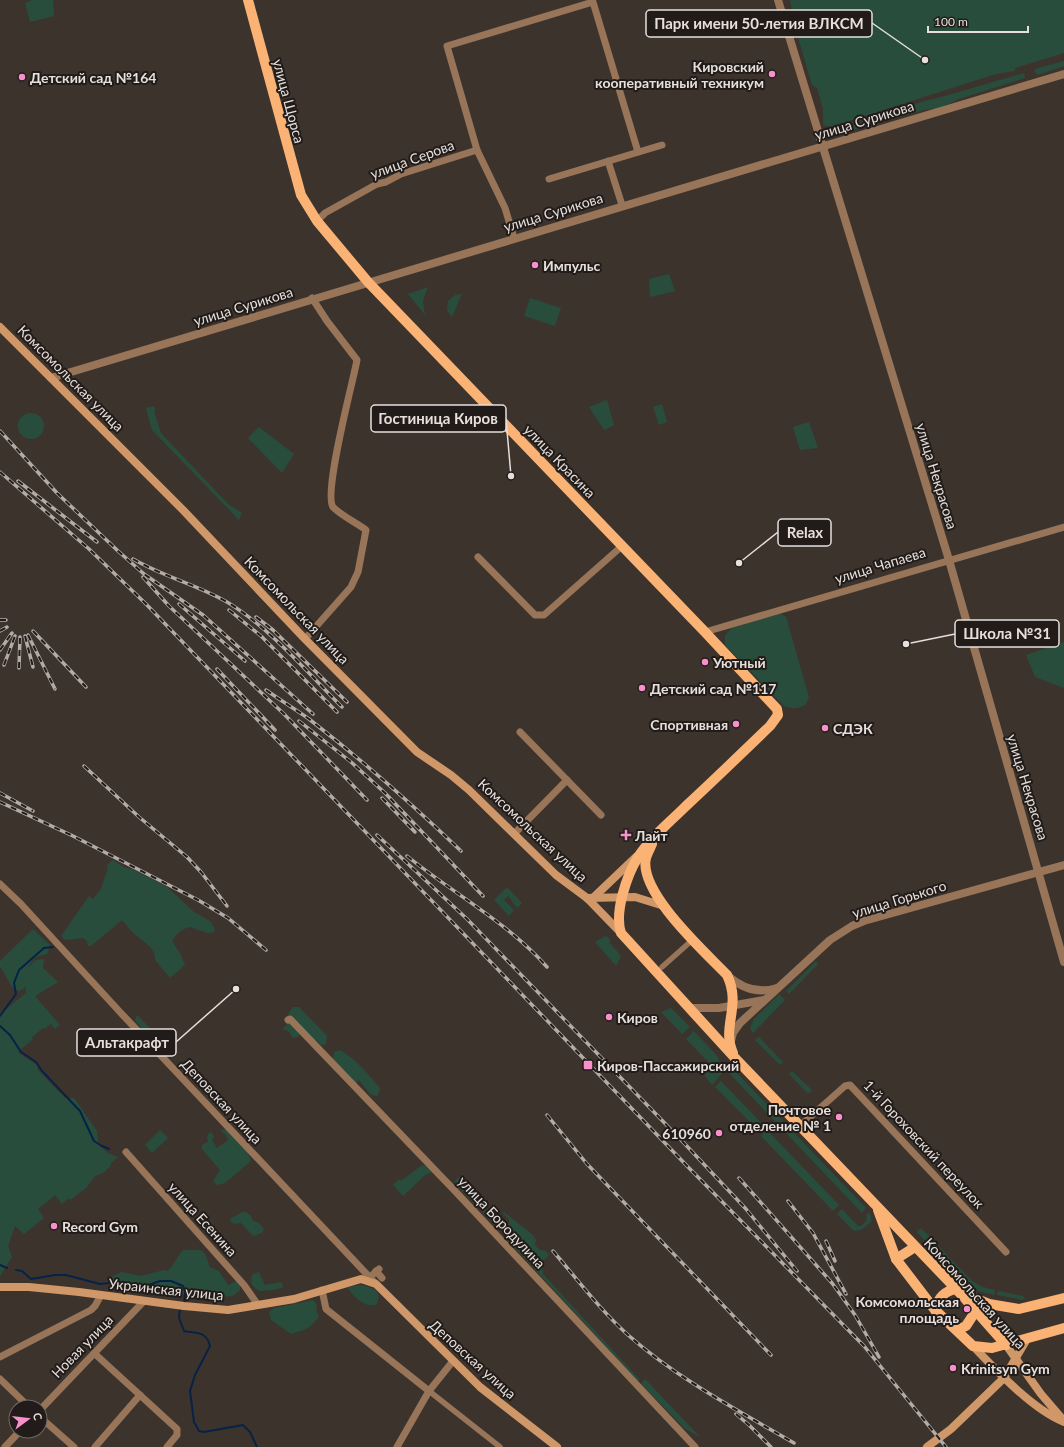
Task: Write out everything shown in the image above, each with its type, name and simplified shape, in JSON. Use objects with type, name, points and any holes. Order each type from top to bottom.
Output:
[{"type":"main road","name":"улица Щорса","points":[[248,0],[290,159],[301,195],[307,208]]},
{"type":"main road","name":"улица Красина","points":[[307,208],[368,282],[773,704],[778,715],[770,726],[656,835]]},
{"type":"main road","name":"Комсомольская улица","points":[[0,327],[187,514],[305,639],[417,752],[451,775],[556,875],[591,898],[620,933],[690,1008],[915,1247],[958,1290],[1006,1345],[1041,1394],[1064,1422]]},
{"type":"main road","name":"Комсомольская улица","points":[[656,835],[646,859],[649,882],[664,906],[727,975],[733,990],[733,1006],[729,1033],[733,1053]]},
{"type":"main road","points":[[591,898],[642,851],[656,835]]},
{"type":"main road","points":[[620,933],[619,916],[622,897],[631,870],[642,851]]},
{"type":"main road","name":"Комсомольская улица","points":[[591,898],[622,897],[647,900],[664,906]]},
{"type":"main road","name":"Комсомольская улица","points":[[877,1206],[896,1259],[935,1310],[1004,1378],[1052,1418],[1064,1422]]},
{"type":"main road","points":[[896,1259],[915,1247]]},
{"type":"main road","name":"Украинская улица","points":[[0,1287],[29,1287],[180,1306],[228,1310],[294,1299],[361,1279],[376,1284]]},
{"type":"main road","name":"Деповская улица","points":[[376,1284],[452,1361],[480,1386],[557,1447]]},
{"type":"main road","points":[[935,1310],[937,1300],[948,1290],[958,1290],[989,1304],[1019,1309],[1043,1305],[1064,1298]]},
{"type":"main road","points":[[957,1330],[966,1326],[976,1312]]},
{"type":"main road","points":[[973,1346],[992,1348],[1064,1328]]},
{"type":"main road","points":[[927,1447],[951,1430],[1004,1378],[1027,1339]]},
{"type":"street","name":"улица Некрасова","points":[[778,0],[824,145],[949,560],[1040,871],[1064,962]]},
{"type":"street","points":[[514,238],[505,208],[477,150],[447,46],[593,2],[638,152]]},
{"type":"street","name":"улица Сурикова","points":[[51,378],[312,298],[1064,74]]},
{"type":"street","points":[[549,179],[662,145]]},
{"type":"street","name":"улица Серова","points":[[317,222],[325,213],[377,184],[386,182],[400,174],[477,150]]},
{"type":"street","points":[[608,161],[622,205]]},
{"type":"street","points":[[305,639],[354,582],[366,530],[333,507],[330,496],[340,436],[357,360],[327,322],[312,298]]},
{"type":"street","name":"улица Чапаева","points":[[705,632],[1064,526]]},
{"type":"street","points":[[478,556],[534,615],[544,615],[622,546]]},
{"type":"street","points":[[520,732],[601,815]]},
{"type":"street","points":[[514,834],[567,780]]},
{"type":"street","name":"улица Горького","points":[[733,1053],[734,1033],[740,1023],[830,940],[857,924],[1064,865]]},
{"type":"street","name":"Деповская улица","points":[[0,884],[21,904],[117,1009],[197,1092],[376,1284]]},
{"type":"street","points":[[662,967],[689,943]]},
{"type":"street","name":"Комсомольская улица","points":[[727,975],[742,986],[750,989],[762,991],[778,988]]},
{"type":"street","points":[[690,1008],[733,1006],[765,1000]]},
{"type":"street","name":"улица Бородулина","points":[[288,1020],[295,1024],[374,1105],[695,1447]]},
{"type":"street","name":"1-й Гороховский переулок","points":[[801,1125],[845,1086],[850,1085],[1006,1252]]},
{"type":"street","name":"улица Есенина","points":[[126,1152],[244,1285],[258,1305]]},
{"type":"street","points":[[369,1278],[377,1270],[382,1278]]},
{"type":"street","points":[[322,1290],[326,1309],[500,1447]]},
{"type":"street","points":[[0,1357],[91,1310],[101,1295]]},
{"type":"street","name":"Новая улица","points":[[48,1402],[144,1301]]},
{"type":"street","points":[[94,1353],[178,1432],[166,1447]]},
{"type":"street","points":[[397,1447],[429,1391],[452,1361]]},
{"type":"street","points":[[0,1379],[21,1399]]},
{"type":"street","points":[[95,1447],[140,1395]]},
{"type":"street","points":[[48,1424],[74,1447]]},
{"type":"street","points":[[5,1447],[12,1439]]},
{"type":"green space","points":[[32,0],[53,0],[54,16],[30,22],[25,3]]},
{"type":"green space","points":[[790,0],[1064,0],[1064,53],[1015,68],[1015,71],[996,74],[830,127],[823,125],[823,109],[817,88],[812,85],[797,34]]},
{"type":"green space","points":[[1064,61],[1064,66],[1038,75],[1035,73],[1035,69]]},
{"type":"green space","points":[[1024,73],[1025,78],[959,99],[937,109],[924,110],[842,133],[840,131],[917,103]]},
{"type":"green space","points":[[669,274],[675,291],[650,297],[649,279]]},
{"type":"green space","points":[[428,287],[423,301],[425,315],[408,294]]},
{"type":"green space","points":[[462,294],[452,317],[447,310],[448,301],[455,295]]},
{"type":"green space","points":[[530,298],[561,308],[555,326],[524,316]]},
{"type":"green space","points":[[607,400],[614,425],[604,430],[589,407]]},
{"type":"green space","points":[[662,404],[667,422],[659,425],[653,407]]},
{"type":"green space","points":[[154,406],[154,411],[161,433],[228,504],[242,513],[239,520],[152,430],[146,408]]},
{"type":"green space","points":[[31,413],[41,416],[44,426],[41,436],[31,439],[21,436],[18,426],[21,416]]},
{"type":"green space","points":[[809,422],[818,448],[800,450],[793,427]]},
{"type":"green space","points":[[259,427],[294,454],[282,473],[248,438]]},
{"type":"green space","points":[[779,613],[786,617],[809,697],[805,705],[797,708],[784,706],[725,645],[725,635],[732,628]]},
{"type":"green space","points":[[1064,642],[1064,688],[1035,677],[1026,655]]},
{"type":"green space","points":[[113,860],[125,868],[132,869],[167,887],[194,912],[210,921],[215,929],[214,932],[208,933],[190,927],[182,930],[176,936],[172,941],[181,955],[185,965],[170,978],[155,960],[152,949],[133,933],[122,920],[91,946],[88,946],[87,941],[83,938],[65,940],[61,936],[89,896],[93,899],[101,889],[108,867],[106,866]]},
{"type":"green space","points":[[507,887],[522,903],[517,908],[508,896],[504,900],[514,910],[509,916],[494,900]]},
{"type":"green space","points":[[33,929],[50,945],[47,954],[36,957],[27,968],[36,960],[44,959],[43,968],[58,982],[35,996],[60,1025],[55,1029],[51,1024],[44,1029],[43,1028],[18,1052],[38,1066],[37,1069],[65,1098],[74,1098],[97,1131],[98,1145],[108,1153],[118,1157],[111,1163],[105,1172],[95,1176],[86,1188],[70,1200],[69,1198],[62,1204],[55,1195],[38,1209],[44,1218],[24,1234],[15,1226],[8,1246],[12,1257],[0,1276],[0,1014],[26,993],[26,986],[18,991],[14,989],[0,967],[0,961]]},
{"type":"green space","points":[[606,936],[611,940],[609,942],[621,956],[616,966],[595,942]]},
{"type":"green space","points":[[816,961],[818,964],[789,994],[786,991]]},
{"type":"green space","points":[[779,994],[785,1000],[753,1033],[750,1028],[754,1019]]},
{"type":"green space","points":[[293,1007],[299,1007],[327,1036],[326,1044],[321,1045],[288,1014]]},
{"type":"green space","points":[[671,1008],[690,1027],[682,1034],[661,1012]]},
{"type":"green space","points":[[137,1015],[156,1034],[152,1038],[146,1034],[135,1020]]},
{"type":"green space","points":[[289,1023],[300,1034],[298,1037],[293,1038],[288,1031],[282,1029]]},
{"type":"green space","points":[[694,1031],[718,1057],[721,1066],[725,1070],[712,1085],[704,1075],[712,1066],[686,1039]]},
{"type":"green space","points":[[759,1037],[783,1062],[780,1065],[755,1040]]},
{"type":"green space","points":[[340,1050],[357,1062],[380,1088],[378,1095],[376,1096],[370,1094],[359,1080],[356,1083],[333,1059],[334,1052]]},
{"type":"green space","points":[[733,1069],[866,1208],[862,1213],[729,1073]]},
{"type":"green space","points":[[792,1071],[812,1090],[808,1094],[789,1074]]},
{"type":"green space","points":[[721,1081],[764,1126],[759,1131],[715,1087]]},
{"type":"green space","points":[[226,1129],[248,1153],[251,1161],[225,1183],[217,1185],[213,1181],[220,1170],[201,1148],[203,1144],[208,1142],[207,1136],[210,1132],[213,1134],[214,1137],[212,1140],[217,1148],[228,1140],[226,1135],[220,1130]]},
{"type":"green space","points":[[160,1130],[168,1138],[152,1153],[145,1145]]},
{"type":"green space","points":[[765,1130],[767,1130],[839,1205],[833,1211],[761,1136]]},
{"type":"green space","points":[[422,1165],[426,1166],[432,1172],[425,1175],[403,1196],[393,1185],[399,1179],[401,1181]]},
{"type":"green space","points":[[460,1176],[464,1178],[459,1182],[500,1225],[498,1228],[456,1185],[455,1181]]},
{"type":"green space","points":[[842,1209],[858,1226],[861,1226],[867,1220],[866,1215],[869,1212],[871,1222],[861,1230],[854,1231],[837,1214]]},
{"type":"green space","points":[[242,1212],[246,1212],[251,1216],[253,1221],[259,1223],[264,1229],[262,1233],[253,1236],[241,1223],[234,1224],[231,1222],[230,1219]]},
{"type":"green space","points":[[502,1212],[533,1235],[536,1240],[535,1245],[540,1250],[546,1251],[549,1255],[542,1262],[543,1274],[640,1380],[637,1380],[506,1238],[503,1231],[509,1224],[509,1220]]},
{"type":"green space","points":[[921,1228],[972,1281],[983,1287],[995,1290],[994,1295],[978,1291],[967,1285],[917,1232]]},
{"type":"green space","points":[[183,1250],[201,1250],[205,1254],[210,1267],[219,1271],[228,1285],[237,1281],[240,1285],[240,1290],[233,1296],[208,1298],[188,1297],[172,1290],[115,1286],[109,1284],[111,1277],[121,1272],[141,1276],[164,1270],[167,1271]]},
{"type":"green space","points":[[259,1272],[265,1285],[281,1282],[284,1287],[274,1290],[259,1291],[252,1285],[251,1278],[253,1274]]},
{"type":"green space","points":[[361,1285],[375,1289],[379,1296],[377,1304],[364,1304],[356,1298],[347,1287]]},
{"type":"green space","points":[[998,1291],[1023,1296],[1025,1298],[1023,1300],[997,1295]]},
{"type":"green space","points":[[313,1300],[317,1305],[316,1310],[319,1316],[313,1324],[305,1330],[291,1334],[271,1320],[269,1312],[274,1308]]},
{"type":"green space","points":[[645,1379],[700,1437],[684,1428],[641,1384]]},
{"type":"waterway","points":[[0,1016],[16,994],[14,983],[19,970],[44,948],[53,947]]},
{"type":"waterway","points":[[0,1026],[10,1035],[21,1052],[36,1062],[42,1071],[80,1111],[94,1141],[109,1149]]},
{"type":"waterway","points":[[0,1265],[7,1268]]},
{"type":"waterway","points":[[16,1270],[22,1271],[31,1279],[55,1275],[66,1275],[100,1284],[119,1282],[146,1286],[160,1281],[171,1281],[183,1286],[185,1291],[184,1303]]},
{"type":"waterway","points":[[180,1308],[179,1318],[184,1331],[203,1335],[206,1337],[210,1346],[195,1375],[190,1391],[194,1422],[199,1431],[204,1432],[243,1425],[250,1432],[257,1447]]},
{"type":"railway","points":[[0,431],[57,493],[118,551],[144,574],[203,615],[313,714]]},
{"type":"railway","points":[[0,472],[89,549],[146,604],[690,1169],[864,1346],[946,1447]]},
{"type":"railway","points":[[18,481],[97,542]]},
{"type":"railway","points":[[133,559],[216,596],[243,613],[258,624],[288,651],[342,707]]},
{"type":"railway","points":[[143,577],[169,606],[284,714],[367,800]]},
{"type":"railway","points":[[179,604],[245,661]]},
{"type":"railway","points":[[229,610],[261,636],[337,712]]},
{"type":"railway","points":[[256,617],[273,630],[347,702]]},
{"type":"railway","points":[[0,620],[6,620]]},
{"type":"railway","points":[[0,631],[7,627]]},
{"type":"railway","points":[[33,631],[86,687]]},
{"type":"railway","points":[[0,650],[12,633]]},
{"type":"railway","points":[[28,635],[55,689]]},
{"type":"railway","points":[[4,665],[15,636]]},
{"type":"railway","points":[[25,636],[33,667]]},
{"type":"railway","points":[[19,668],[20,637]]},
{"type":"railway","points":[[217,669],[275,730]]},
{"type":"railway","points":[[266,690],[309,719],[348,750],[406,800],[461,851]]},
{"type":"railway","points":[[299,721],[351,762],[385,793],[483,896]]},
{"type":"railway","points":[[84,766],[139,817],[187,857],[201,872],[227,906]]},
{"type":"railway","points":[[0,793],[33,811]]},
{"type":"railway","points":[[382,798],[415,832]]},
{"type":"railway","points":[[0,802],[73,836],[198,900],[228,918],[266,950]]},
{"type":"railway","points":[[377,835],[467,919],[683,1142],[746,1209],[797,1271]]},
{"type":"railway","points":[[407,856],[498,922],[547,967]]},
{"type":"railway","points":[[547,1115],[587,1164],[771,1355]]},
{"type":"railway","points":[[739,1178],[832,1283],[855,1315],[879,1357]]},
{"type":"railway","points":[[788,1201],[813,1233],[846,1294]]},
{"type":"railway","points":[[826,1241],[835,1261]]},
{"type":"railway","points":[[553,1251],[608,1315],[647,1351],[687,1380],[794,1443]]},
{"type":"railway","points":[[736,1414],[771,1447]]},
{"type":"place","name":"Парк имени 50-летия ВЛКСМ","points":[[925,60]]},
{"type":"place","name":"Кировский кооперативный техникум","points":[[772,74]]},
{"type":"place","name":"Детский сад №164","points":[[22,77]]},
{"type":"place","name":"Импульс","points":[[535,265]]},
{"type":"place","name":"Гостиница Киров","points":[[511,476]]},
{"type":"place","name":"Relax","points":[[739,563]]},
{"type":"place","name":"Школа №31","points":[[906,644]]},
{"type":"place","name":"Уютный","points":[[705,662]]},
{"type":"place","name":"Детский сад №117","points":[[642,688]]},
{"type":"place","name":"Спортивная","points":[[736,724]]},
{"type":"place","name":"СДЭК","points":[[825,728]]},
{"type":"place","name":"Лайт","points":[[626,835]]},
{"type":"place","name":"Альтакрафт","points":[[236,989]]},
{"type":"place","name":"Киров","points":[[609,1017]]},
{"type":"place","name":"Киров-Пассажирский","points":[[588,1065]]},
{"type":"place","name":"Почтовое отделение № 1","points":[[839,1117]]},
{"type":"place","name":"610960","points":[[719,1133]]},
{"type":"place","name":"Record Gym","points":[[54,1226]]},
{"type":"place","name":"Комсомольская площадь","points":[[967,1309]]},
{"type":"place","name":"Krinitsyn Gym","points":[[953,1368]]}]
